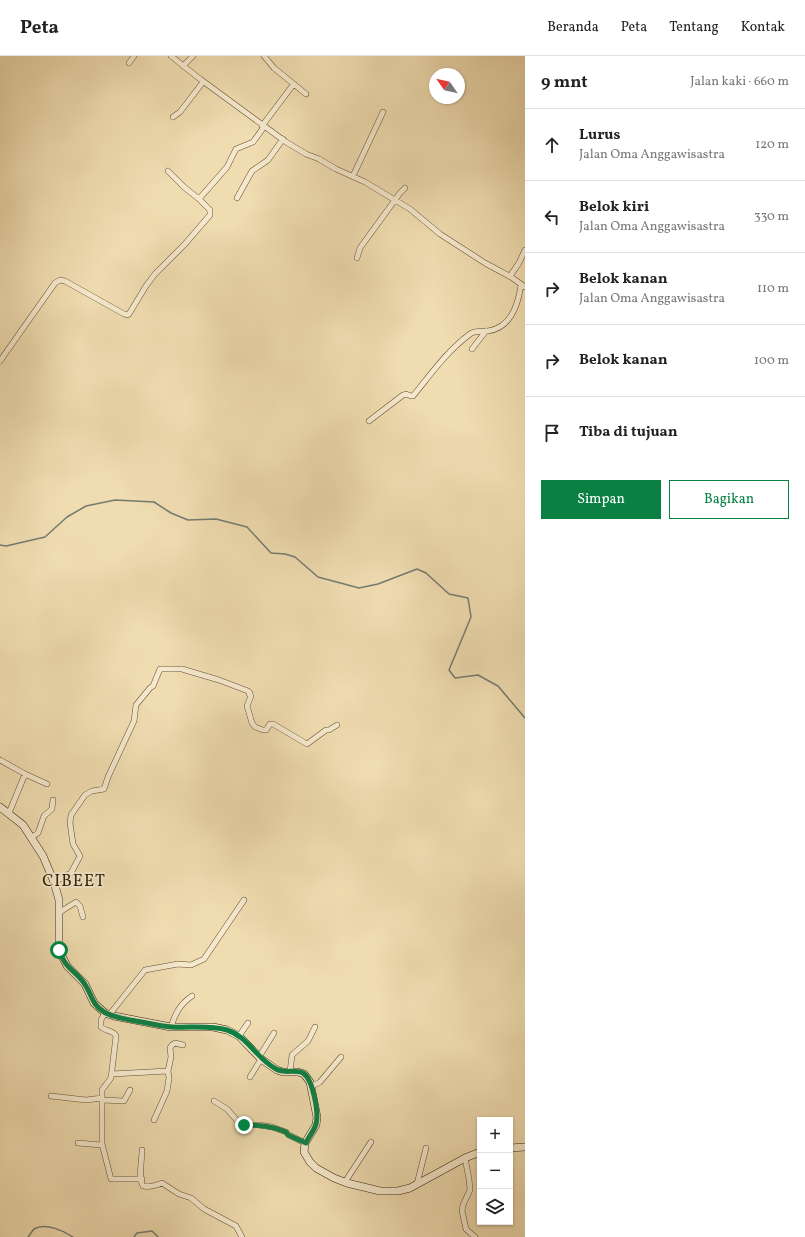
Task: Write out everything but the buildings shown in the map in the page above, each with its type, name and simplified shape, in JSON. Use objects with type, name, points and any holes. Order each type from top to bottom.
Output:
[{"type":"main road","points":[[0,807],[23,825],[43,856],[54,882],[59,900],[60,912],[58,935],[61,956],[67,966],[85,984],[94,1003],[107,1014],[171,1027],[213,1027],[228,1030],[239,1036],[260,1058],[276,1070],[304,1074],[310,1082],[317,1117],[316,1125],[306,1143],[304,1152],[310,1162],[326,1175],[345,1182],[384,1192],[404,1190],[417,1185],[465,1158],[478,1153]]},
{"type":"main road","points":[[513,1148],[525,1147]]},
{"type":"street","points":[[129,63],[134,56]]},
{"type":"street","points":[[171,56],[203,82],[297,149],[353,176],[410,209],[440,234],[485,263],[510,276],[523,286],[518,303],[510,318],[499,328],[486,331],[477,331],[470,334],[446,355],[413,396],[406,394],[403,395],[369,421]]},
{"type":"street","points":[[184,66],[193,56]]},
{"type":"street","points":[[264,56],[271,65],[293,85],[306,94]]},
{"type":"street","points":[[173,117],[180,112],[203,82]]},
{"type":"street","points":[[199,199],[214,180],[227,167],[236,149],[253,142],[293,85]]},
{"type":"street","points":[[353,176],[382,112]]},
{"type":"street","points":[[237,198],[252,171],[268,160],[283,139]]},
{"type":"street","points":[[0,361],[55,283],[60,280],[65,281],[124,314],[129,314],[155,274],[185,244],[210,215],[210,210],[168,171]]},
{"type":"street","points":[[357,258],[360,248],[394,200],[405,188]]},
{"type":"street","points":[[510,276],[519,263],[525,250]]},
{"type":"street","points":[[472,349],[486,331]]},
{"type":"street","points":[[54,882],[70,874],[80,856],[73,844],[70,823],[71,814],[87,794],[92,791],[104,789],[134,721],[136,705],[153,686],[160,669],[182,669],[219,680],[248,691],[251,696],[247,708],[252,723],[255,727],[266,730],[270,724],[273,724],[307,744],[326,730],[329,730],[337,725]]},
{"type":"street","points":[[0,760],[47,784]]},
{"type":"street","points":[[9,813],[25,774]]},
{"type":"street","points":[[32,837],[38,833],[44,816],[52,809],[53,800]]},
{"type":"street","points":[[142,1179],[111,1179],[102,1144],[102,1088],[110,1080],[112,1074],[116,1035],[101,1027],[101,1020],[145,970],[178,964],[191,965],[204,959],[244,900]]},
{"type":"street","points":[[60,912],[76,902],[80,906],[83,917]]},
{"type":"street","points":[[171,1027],[177,1011],[186,1000],[192,996]]},
{"type":"street","points":[[239,1036],[248,1023]]},
{"type":"street","points":[[290,1072],[292,1055],[308,1041],[315,1027]]},
{"type":"street","points":[[250,1077],[274,1033]]},
{"type":"street","points":[[154,1120],[168,1091],[168,1071],[172,1045],[178,1043],[183,1045]]},
{"type":"street","points":[[311,1087],[320,1082],[341,1057]]},
{"type":"street","points":[[112,1074],[168,1071]]},
{"type":"street","points":[[51,1096],[90,1100],[102,1099],[124,1101],[130,1090]]},
{"type":"street","points":[[214,1101],[227,1109],[240,1124],[272,1127],[286,1132],[288,1135],[306,1143]]},
{"type":"street","points":[[345,1182],[371,1142]]},
{"type":"street","points":[[78,1143],[102,1144]]},
{"type":"street","points":[[417,1185],[426,1148]]},
{"type":"street","points":[[142,1150],[142,1183],[144,1187],[162,1183],[179,1194],[191,1198],[204,1209],[236,1226],[242,1237]]},
{"type":"street","points":[[465,1158],[470,1179],[470,1190],[463,1205],[462,1211],[466,1229],[475,1237]]},
{"type":"waterway","points":[[0,545],[6,546],[45,537],[67,517],[86,506],[115,500],[154,502],[171,513],[188,520],[216,519],[247,527],[271,553],[285,554],[295,557],[318,577],[359,588],[378,584],[417,569],[426,573],[449,594],[468,598],[471,617],[449,670],[455,678],[478,675],[498,686],[525,718]]},
{"type":"waterway","points":[[28,1237],[34,1229],[43,1226],[60,1230],[73,1237]]},
{"type":"waterway","points":[[134,1237],[137,1233],[152,1231],[158,1237]]},
{"type":"district","name":"CIBEET","points":[[74,880]]},
{"type":"route","points":[[59,950],[67,966],[82,980],[89,991],[91,999],[104,1013],[171,1027],[213,1027],[228,1030],[239,1036],[261,1059],[276,1070],[283,1072],[300,1072],[306,1076],[310,1082],[317,1117],[316,1125],[306,1143],[288,1135],[286,1132],[272,1127],[265,1125],[244,1125]]}]
